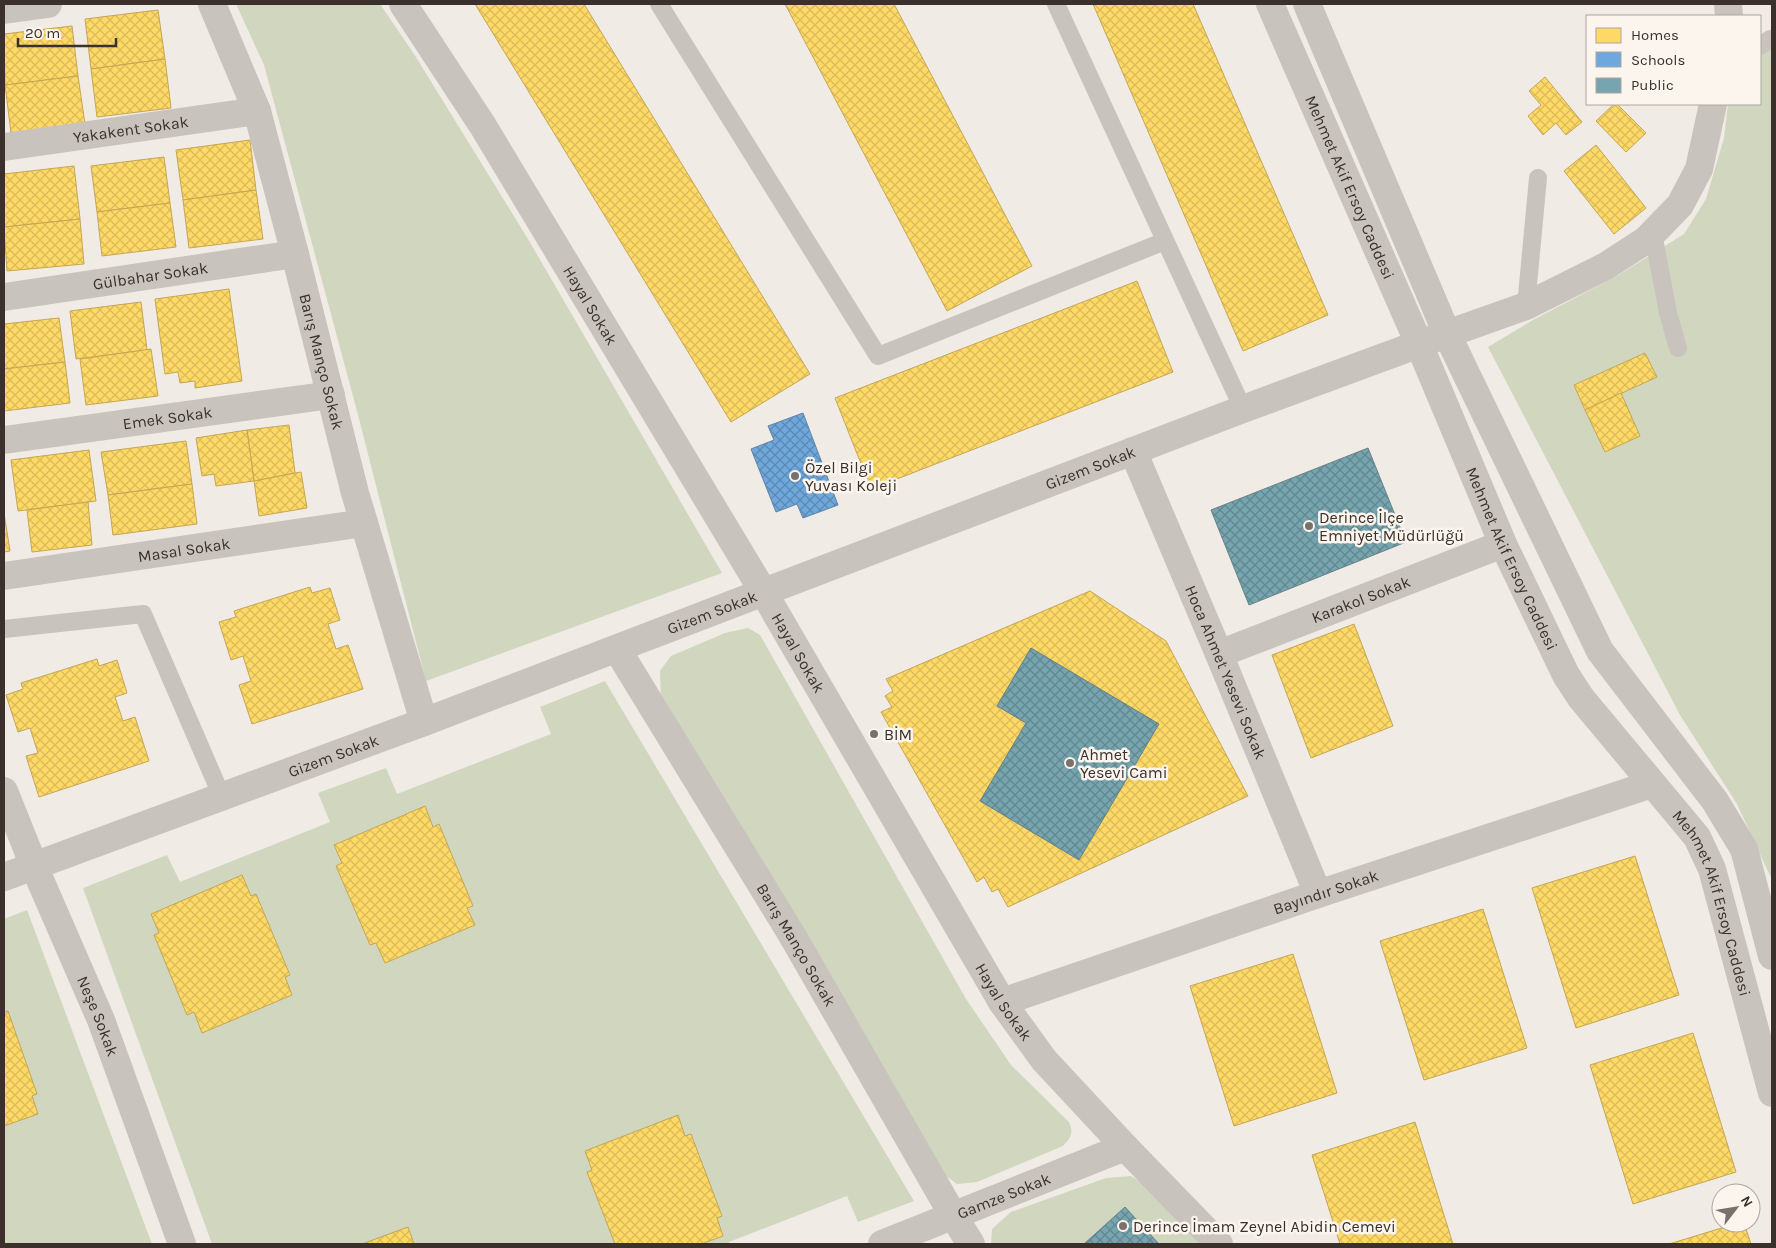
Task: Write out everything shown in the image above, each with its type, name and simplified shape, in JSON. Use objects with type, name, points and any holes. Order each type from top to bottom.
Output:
[{"type":"street","points":[[4,10],[48,4]]},
{"type":"street","name":"Barış Manço Sokak","points":[[212,4],[257,111],[364,523],[424,722]]},
{"type":"street","name":"Hayal Sokak","points":[[402,4],[483,126],[764,593],[1002,1002],[1044,1060],[1125,1147],[1220,1244]]},
{"type":"street","name":"Mehmet Akif Ersoy Caddesi","points":[[1270,4],[1419,344],[1503,544],[1566,675],[1581,698],[1697,837],[1712,869],[1772,1093]]},
{"type":"street","name":"Mehmet Akif Ersoy Caddesi","points":[[1307,4],[1447,334],[1600,652],[1715,801],[1744,849],[1772,956]]},
{"type":"street","name":"Gizem Sokak","points":[[4,877],[424,722],[1243,409],[1526,306],[1606,266],[1646,240],[1680,205],[1699,169],[1713,105]]},
{"type":"street","name":"Yakakent Sokak","points":[[4,147],[257,111]]},
{"type":"street","name":"Gülbahar Sokak","points":[[4,298],[295,254]]},
{"type":"street","name":"Emek Sokak","points":[[4,440],[331,395]]},
{"type":"street","name":"Hoca Ahmet Yesevi Sokak","points":[[1134,451],[1318,894]]},
{"type":"street","name":"Masal Sokak","points":[[4,576],[364,523]]},
{"type":"street","name":"Karakol Sokak","points":[[1219,654],[1503,544]]},
{"type":"street","name":"Barış Manço Sokak","points":[[617,649],[792,935],[954,1217],[972,1244]]},
{"type":"street","name":"Bayındır Sokak","points":[[1002,1002],[1318,894],[1652,784]]},
{"type":"street","name":"Neşe Sokak","points":[[4,790],[34,866],[101,1020],[182,1244]]},
{"type":"street","name":"Gamze Sokak","points":[[882,1244],[954,1217],[1125,1147]]},
{"type":"lane","points":[[659,4],[878,356],[1166,242]]},
{"type":"lane","points":[[1056,4],[1243,409]]},
{"type":"lane","points":[[1526,306],[1538,178]]},
{"type":"lane","points":[[1654,232],[1668,313],[1678,348]]},
{"type":"lane","points":[[4,629],[143,614],[222,797]]},
{"type":"green space","points":[[236,4],[380,4],[414,54],[528,239],[722,573],[426,681],[357,411],[264,65]]},
{"type":"green space","points":[[1772,39],[1772,880],[1737,804],[1680,715],[1488,347],[1533,320],[1617,276],[1684,234],[1706,199],[1724,138],[1728,105],[1761,105],[1761,43]]},
{"type":"green space","points":[[748,628],[760,635],[966,999],[1011,1065],[1069,1122],[1071,1135],[1063,1146],[977,1182],[957,1184],[946,1176],[661,701],[660,671],[671,656],[725,633]]},
{"type":"green space","points":[[605,681],[914,1201],[858,1222],[847,1196],[729,1242],[729,1244],[212,1244],[83,888],[167,855],[180,882],[330,822],[318,793],[386,768],[397,794],[551,734],[540,707]]},
{"type":"green space","points":[[27,910],[152,1244],[4,1244],[4,919]]},
{"type":"green space","points":[[1131,1176],[1149,1187],[1203,1244],[991,1244],[992,1229],[1011,1212],[1106,1178]]},
{"type":"building: Homes","points":[[475,4],[584,4],[810,374],[731,422]]},
{"type":"building: Homes","points":[[785,4],[894,4],[1032,266],[947,311]]},
{"type":"building: Homes","points":[[1093,4],[1193,4],[1328,315],[1243,351]]},
{"type":"building: Homes","points":[[158,10],[165,59],[91,69],[85,19]]},
{"type":"building: Homes","points":[[72,26],[78,76],[5,85],[4,34]]},
{"type":"building: Homes","points":[[165,59],[171,108],[97,117],[91,69]]},
{"type":"building: Homes","points":[[78,76],[85,124],[11,133],[5,85]]},
{"type":"building: Homes","points":[[1545,77],[1582,122],[1566,135],[1556,123],[1543,135],[1528,116],[1541,105],[1529,91]]},
{"type":"building: Homes","points":[[1613,105],[1618,105],[1646,133],[1626,152],[1596,121]]},
{"type":"building: Homes","points":[[250,140],[256,190],[183,200],[176,150]]},
{"type":"building: Homes","points":[[1596,145],[1646,208],[1614,234],[1564,171]]},
{"type":"building: Homes","points":[[164,157],[170,203],[97,212],[91,166]]},
{"type":"building: Homes","points":[[74,166],[80,219],[4,227],[4,174]]},
{"type":"building: Homes","points":[[256,190],[263,239],[189,248],[183,200]]},
{"type":"building: Homes","points":[[170,203],[176,247],[102,256],[97,212]]},
{"type":"building: Homes","points":[[80,219],[84,264],[7,271],[4,227]]},
{"type":"building: Homes","points":[[1137,281],[1173,372],[871,489],[835,398]]},
{"type":"building: Homes","points":[[229,289],[242,381],[195,388],[195,381],[180,383],[178,372],[165,374],[155,299]]},
{"type":"building: Homes","points":[[141,302],[147,350],[76,359],[70,311]]},
{"type":"building: Homes","points":[[59,318],[65,362],[4,369],[4,324]]},
{"type":"building: Homes","points":[[151,349],[158,396],[86,405],[80,359]]},
{"type":"building: Homes","points":[[1645,353],[1657,377],[1585,410],[1574,385]]},
{"type":"building: Homes","points":[[65,362],[70,403],[4,411],[4,369]]},
{"type":"building: Homes","points":[[1621,393],[1640,436],[1605,452],[1585,410]]},
{"type":"building: Homes","points":[[289,425],[295,473],[254,481],[247,430]]},
{"type":"building: Homes","points":[[247,430],[254,481],[216,486],[214,474],[202,476],[196,438]]},
{"type":"building: Homes","points":[[186,441],[192,484],[108,495],[101,452]]},
{"type":"building: Homes","points":[[89,450],[96,501],[18,511],[11,460]]},
{"type":"building: Homes","points":[[301,472],[307,508],[259,516],[254,481]]},
{"type":"building: Homes","points":[[192,484],[197,524],[113,535],[108,495]]},
{"type":"building: Homes","points":[[88,502],[92,545],[32,552],[27,510]]},
{"type":"building: Homes","points":[[4,513],[10,551],[4,552]]},
{"type":"building: Homes","points":[[310,587],[312,593],[330,588],[340,620],[328,624],[336,649],[348,645],[363,689],[252,724],[239,685],[251,681],[243,656],[231,660],[219,622],[236,617],[234,611]]},
{"type":"building: Homes","points":[[1090,591],[1166,641],[1248,796],[1008,907],[998,889],[992,892],[984,877],[977,882],[881,712],[892,707],[885,696],[893,691],[886,679]]},
{"type":"building: Homes","points":[[1354,624],[1393,726],[1311,758],[1272,655]]},
{"type":"building: Homes","points":[[97,659],[99,666],[117,660],[127,693],[115,697],[123,721],[135,717],[149,761],[39,797],[26,756],[38,753],[30,728],[18,732],[6,695],[23,689],[21,683]]},
{"type":"building: Homes","points":[[425,806],[433,827],[439,824],[473,906],[467,908],[475,925],[385,963],[376,943],[370,945],[336,866],[342,863],[334,845]]},
{"type":"building: Homes","points":[[1635,856],[1679,995],[1576,1028],[1532,888]]},
{"type":"building: Homes","points":[[242,875],[251,896],[256,894],[290,975],[285,977],[292,995],[202,1033],[194,1012],[187,1015],[154,935],[159,933],[151,914]]},
{"type":"building: Homes","points":[[1483,909],[1527,1048],[1424,1080],[1380,941]]},
{"type":"building: Homes","points":[[1293,954],[1337,1093],[1234,1126],[1190,986]]},
{"type":"building: Homes","points":[[8,1011],[37,1094],[32,1096],[38,1114],[4,1126],[4,1012]]},
{"type":"building: Homes","points":[[1693,1033],[1736,1172],[1633,1204],[1590,1065]]},
{"type":"building: Homes","points":[[678,1115],[685,1136],[691,1134],[722,1216],[717,1218],[723,1236],[701,1244],[615,1244],[587,1172],[592,1170],[585,1151]]},
{"type":"building: Homes","points":[[1415,1122],[1453,1244],[1340,1244],[1312,1155]]},
{"type":"building: Homes","points":[[408,1227],[414,1244],[362,1244]]},
{"type":"building: Homes","points":[[1711,1231],[1711,1233],[1747,1233],[1751,1244],[1669,1244]]},
{"type":"building: Schools","name":"Özel Bilgi Yuvası Koleji","points":[[803,413],[838,505],[803,518],[797,504],[776,512],[751,449],[774,440],[768,426]]},
{"type":"building: Public","name":"Derince İlçe Emniyet Müdürlüğü","points":[[1368,448],[1406,542],[1249,605],[1211,510]]},
{"type":"building: Public","name":"Ahmet Yesevi Cami","points":[[1031,648],[1159,724],[1079,860],[980,801],[1026,723],[997,706]]},
{"type":"building: Public","name":"Derince İmam Zeynel Abidin Cemevi","points":[[1125,1207],[1159,1244],[1084,1244]]},
{"type":"place","name":"Özel Bilgi Yuvası Koleji","points":[[795,476]]},
{"type":"place","name":"Derince İlçe Emniyet Müdürlüğü","points":[[1309,526]]},
{"type":"place","name":"BİM","points":[[874,734]]},
{"type":"place","name":"Ahmet Yesevi Cami","points":[[1070,763]]},
{"type":"place","name":"Derince İmam Zeynel Abidin Cemevi","points":[[1123,1226]]}]
